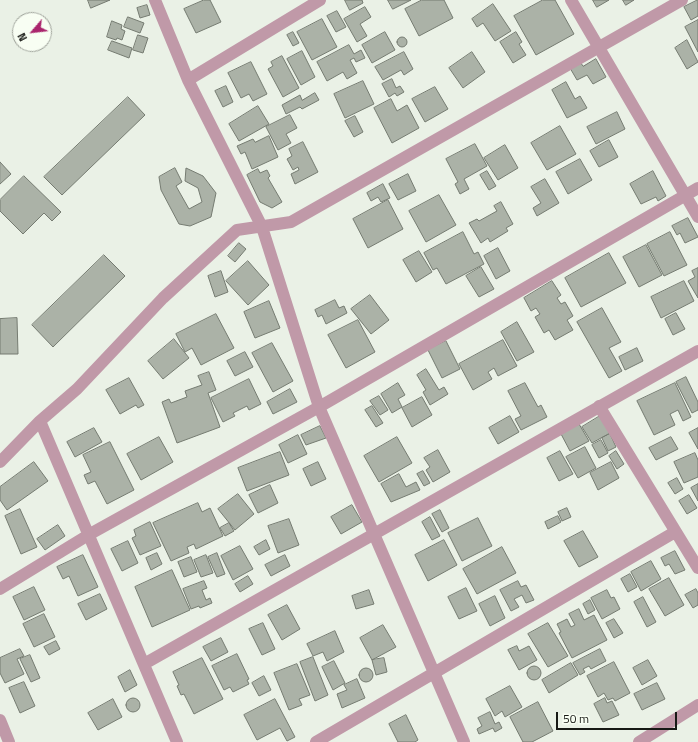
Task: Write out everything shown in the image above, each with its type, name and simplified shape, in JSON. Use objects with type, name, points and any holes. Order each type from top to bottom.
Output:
[{"type":"street","points":[[155,0],[188,80],[262,227],[319,407],[464,742]]},
{"type":"street","points":[[188,80],[320,0]]},
{"type":"street","points":[[571,0],[600,47],[698,217]]},
{"type":"street","points":[[0,462],[40,422],[77,389],[163,298],[238,230],[291,222],[682,0]]},
{"type":"street","points":[[0,589],[90,534],[319,407],[698,188]]},
{"type":"street","points":[[144,664],[698,351]]},
{"type":"street","points":[[599,406],[698,568]]},
{"type":"street","points":[[40,422],[90,534],[177,742]]},
{"type":"street","points":[[316,742],[675,532]]},
{"type":"street","points":[[639,742],[698,705]]},
{"type":"street","points":[[0,720],[9,742]]},
{"type":"building","points":[[88,0],[110,0],[91,8]]},
{"type":"building","points":[[204,0],[210,0],[221,22],[196,33],[184,9]]},
{"type":"building","points":[[345,0],[362,0],[363,3],[350,10]]},
{"type":"building","points":[[388,0],[411,0],[393,9]]},
{"type":"building","points":[[422,0],[444,0],[453,18],[419,36],[405,9]]},
{"type":"building","points":[[543,0],[555,0],[574,34],[536,55],[514,16]]},
{"type":"building","points":[[593,0],[609,0],[597,7]]},
{"type":"building","points":[[623,0],[634,0],[626,5]]},
{"type":"building","points":[[698,0],[698,16],[691,20],[684,7]]},
{"type":"building","points":[[493,4],[511,31],[495,41],[483,23],[477,27],[472,19]]},
{"type":"building","points":[[147,5],[150,15],[140,18],[137,8]]},
{"type":"building","points":[[365,7],[371,17],[360,24],[367,36],[357,42],[344,19]]},
{"type":"building","points":[[337,11],[346,27],[336,32],[327,16]]},
{"type":"building","points":[[128,17],[144,23],[140,33],[124,27]]},
{"type":"building","points":[[322,19],[337,47],[312,60],[297,32]]},
{"type":"building","points":[[698,20],[698,52],[685,27]]},
{"type":"building","points":[[112,21],[122,25],[121,29],[125,31],[122,40],[107,37]]},
{"type":"building","points":[[293,32],[299,43],[293,46],[287,35]]},
{"type":"building","points":[[385,32],[395,50],[372,63],[362,45]]},
{"type":"building","points":[[516,32],[522,42],[519,44],[526,55],[513,63],[500,42]]},
{"type":"building","points":[[138,35],[148,38],[143,53],[133,50]]},
{"type":"building","points":[[400,37],[404,37],[406,38],[406,46],[400,47],[397,44],[397,40]]},
{"type":"building","points":[[687,40],[698,62],[687,69],[675,48]]},
{"type":"building","points":[[112,41],[132,48],[129,58],[108,50]]},
{"type":"building","points":[[349,45],[354,54],[361,50],[365,58],[356,62],[354,58],[350,60],[357,73],[347,79],[343,72],[327,81],[317,62]]},
{"type":"building","points":[[302,51],[315,77],[301,85],[287,59]]},
{"type":"building","points":[[404,52],[413,69],[404,75],[401,70],[383,80],[375,67]]},
{"type":"building","points":[[472,52],[485,72],[463,88],[449,68]]},
{"type":"building","points":[[282,56],[299,88],[283,97],[268,69],[273,66],[271,62]]},
{"type":"building","points":[[596,59],[606,77],[593,84],[587,75],[577,80],[570,68],[580,62],[583,66]]},
{"type":"building","points":[[251,62],[267,94],[253,101],[249,94],[241,98],[228,73]]},
{"type":"building","points":[[392,79],[396,88],[400,86],[404,92],[397,96],[395,93],[389,97],[382,84]]},
{"type":"building","points":[[363,81],[374,104],[345,118],[334,94]]},
{"type":"building","points":[[566,82],[575,99],[580,96],[587,108],[567,118],[552,90]]},
{"type":"building","points":[[226,86],[233,102],[223,107],[215,91]]},
{"type":"building","points":[[435,87],[448,109],[425,122],[412,99]]},
{"type":"building","points":[[315,93],[319,100],[302,109],[300,107],[286,114],[282,105],[300,95],[302,100]]},
{"type":"building","points":[[128,97],[145,115],[62,195],[44,177]]},
{"type":"building","points":[[391,99],[397,111],[407,105],[419,128],[392,143],[374,108]]},
{"type":"building","points":[[258,106],[269,124],[239,141],[229,124]]},
{"type":"building","points":[[617,112],[625,129],[596,144],[587,127]]},
{"type":"building","points":[[290,115],[297,128],[286,134],[291,143],[278,150],[266,127]]},
{"type":"building","points":[[355,116],[363,132],[354,137],[345,121]]},
{"type":"building","points":[[560,126],[576,154],[547,170],[531,143]]},
{"type":"building","points":[[269,136],[278,157],[252,169],[245,152],[241,154],[237,146],[253,139],[255,142]]},
{"type":"building","points":[[609,140],[618,157],[599,167],[590,151]]},
{"type":"building","points":[[303,142],[318,172],[295,184],[291,174],[299,170],[298,167],[293,170],[287,159],[292,156],[289,149]]},
{"type":"building","points":[[475,144],[487,166],[464,179],[469,189],[460,194],[455,184],[458,182],[446,159]]},
{"type":"building","points":[[505,145],[518,168],[498,180],[484,158]]},
{"type":"building","points":[[580,159],[592,180],[568,194],[556,172]]},
{"type":"building","points":[[0,162],[11,174],[0,184]]},
{"type":"building","points":[[175,168],[182,182],[176,186],[189,209],[202,202],[198,188],[185,181],[186,168],[203,176],[216,193],[211,217],[190,226],[179,224],[161,190],[159,177]]},
{"type":"building","points":[[258,169],[260,173],[267,170],[270,176],[268,178],[282,202],[272,208],[260,202],[247,175]]},
{"type":"building","points":[[487,171],[496,186],[489,190],[480,175]]},
{"type":"building","points":[[653,171],[666,196],[658,201],[656,197],[641,204],[630,184]]},
{"type":"building","points":[[408,174],[416,191],[398,200],[389,184]]},
{"type":"building","points":[[24,176],[61,212],[52,221],[44,213],[23,234],[0,211],[0,200]]},
{"type":"building","points":[[545,179],[559,203],[537,216],[533,208],[541,203],[531,187]]},
{"type":"building","points":[[383,184],[390,198],[381,202],[378,197],[371,201],[367,193]]},
{"type":"building","points":[[439,195],[456,225],[426,242],[409,211]]},
{"type":"building","points":[[388,200],[403,229],[368,248],[353,219]]},
{"type":"building","points":[[501,202],[513,224],[506,228],[508,231],[490,242],[488,238],[481,243],[469,223],[477,219],[479,221],[497,211],[494,206]]},
{"type":"building","points":[[688,218],[698,237],[685,243],[680,233],[677,235],[672,226]]},
{"type":"building","points":[[463,232],[474,254],[478,252],[484,264],[446,284],[437,268],[433,270],[424,253]]},
{"type":"building","points":[[670,232],[687,265],[664,276],[647,244]]},
{"type":"building","points":[[239,243],[246,249],[235,262],[228,256]]},
{"type":"building","points":[[646,245],[662,275],[639,287],[623,257]]},
{"type":"building","points":[[498,248],[510,271],[496,279],[484,256]]},
{"type":"building","points":[[419,251],[432,272],[416,282],[403,260]]},
{"type":"building","points":[[609,253],[626,283],[581,307],[565,278]]},
{"type":"building","points":[[104,255],[125,276],[53,347],[32,325]]},
{"type":"building","points":[[248,261],[269,285],[248,305],[226,281]]},
{"type":"building","points":[[481,267],[494,289],[479,297],[466,276]]},
{"type":"building","points":[[698,268],[698,298],[688,281],[695,277],[692,271]]},
{"type":"building","points":[[221,271],[228,292],[215,297],[208,276]]},
{"type":"building","points":[[552,281],[561,295],[557,298],[561,304],[565,302],[573,316],[567,320],[573,330],[555,340],[549,330],[544,333],[535,317],[540,314],[536,308],[531,311],[524,298]]},
{"type":"building","points":[[684,281],[694,301],[661,318],[651,297]]},
{"type":"building","points":[[370,295],[389,320],[371,334],[351,309]]},
{"type":"building","points":[[335,300],[339,308],[344,306],[347,313],[326,324],[322,315],[318,317],[315,310]]},
{"type":"building","points":[[269,301],[280,328],[255,338],[244,312]]},
{"type":"building","points":[[602,308],[621,342],[609,348],[622,371],[609,378],[577,322]]},
{"type":"building","points":[[676,313],[685,329],[673,335],[665,319]]},
{"type":"building","points":[[216,314],[234,348],[201,365],[192,348],[185,352],[176,334]]},
{"type":"building","points":[[17,318],[18,354],[0,354],[0,319]]},
{"type":"building","points":[[358,320],[375,352],[346,368],[328,335]]},
{"type":"building","points":[[517,322],[534,352],[517,361],[501,332]]},
{"type":"building","points":[[174,339],[189,358],[163,379],[148,361]]},
{"type":"building","points":[[503,340],[517,366],[498,376],[494,368],[488,372],[492,379],[473,390],[459,364]]},
{"type":"building","points":[[446,341],[460,369],[442,378],[428,350]]},
{"type":"building","points":[[272,343],[293,381],[273,392],[252,353]]},
{"type":"building","points":[[637,348],[643,361],[625,370],[619,357]]},
{"type":"building","points":[[245,352],[253,367],[235,376],[227,361]]},
{"type":"building","points":[[426,369],[439,390],[444,387],[448,394],[430,405],[423,392],[426,390],[417,375]]},
{"type":"building","points":[[209,372],[216,390],[208,393],[220,427],[177,443],[162,402],[169,399],[171,403],[187,397],[185,391],[202,385],[198,376]]},
{"type":"building","points":[[686,377],[698,402],[698,410],[692,413],[676,382]]},
{"type":"building","points":[[129,378],[144,405],[138,408],[136,405],[120,414],[106,390]]},
{"type":"building","points":[[249,379],[261,404],[249,410],[247,406],[233,413],[235,416],[223,422],[211,398]]},
{"type":"building","points":[[398,383],[405,395],[398,399],[402,407],[392,413],[381,394]]},
{"type":"building","points":[[525,383],[538,407],[541,405],[547,417],[521,430],[515,419],[521,416],[508,391]]},
{"type":"building","points":[[675,383],[691,417],[683,421],[678,410],[670,414],[675,425],[654,435],[637,401]]},
{"type":"building","points":[[290,389],[297,402],[273,414],[267,402]]},
{"type":"building","points":[[379,396],[388,410],[380,415],[370,401]]},
{"type":"building","points":[[422,397],[432,415],[412,427],[402,408]]},
{"type":"building","points":[[372,406],[383,423],[376,427],[365,410]]},
{"type":"building","points":[[510,416],[519,432],[498,444],[489,428]]},
{"type":"building","points":[[600,416],[610,433],[592,443],[582,427]]},
{"type":"building","points":[[579,424],[589,441],[570,451],[561,434]]},
{"type":"building","points":[[320,426],[326,438],[306,445],[301,435]]},
{"type":"building","points":[[94,428],[102,442],[75,457],[67,442]]},
{"type":"building","points":[[698,428],[698,449],[689,433]]},
{"type":"building","points":[[610,434],[616,447],[608,451],[602,438]]},
{"type":"building","points":[[298,435],[307,454],[288,463],[279,445]]},
{"type":"building","points":[[159,437],[173,462],[141,480],[127,454]]},
{"type":"building","points":[[397,437],[412,463],[379,482],[364,456]]},
{"type":"building","points":[[671,437],[678,449],[656,460],[649,448]]},
{"type":"building","points":[[601,440],[608,453],[599,458],[592,445]]},
{"type":"building","points":[[110,442],[134,490],[107,504],[95,481],[88,484],[84,475],[91,472],[83,455]]},
{"type":"building","points":[[585,447],[596,468],[578,478],[566,457]]},
{"type":"building","points":[[438,450],[450,472],[433,482],[426,470],[430,467],[424,458]]},
{"type":"building","points":[[560,451],[573,474],[559,481],[547,458]]},
{"type":"building","points":[[616,451],[624,464],[617,469],[609,456]]},
{"type":"building","points":[[280,452],[289,475],[247,491],[238,468]]},
{"type":"building","points":[[695,453],[698,460],[698,477],[684,483],[674,462]]},
{"type":"building","points":[[34,462],[48,481],[7,510],[0,500],[0,487]]},
{"type":"building","points":[[318,462],[326,479],[311,486],[303,469]]},
{"type":"building","points":[[611,462],[619,478],[598,490],[590,473]]},
{"type":"building","points":[[423,471],[430,483],[424,486],[417,474]]},
{"type":"building","points":[[399,474],[406,487],[416,482],[420,490],[391,502],[381,484]]},
{"type":"building","points":[[677,478],[683,489],[675,494],[668,483]]},
{"type":"building","points":[[698,484],[698,501],[691,488]]},
{"type":"building","points":[[270,485],[278,503],[258,513],[249,495]]},
{"type":"building","points":[[238,494],[254,514],[235,530],[218,509]]},
{"type":"building","points":[[689,495],[697,508],[687,514],[679,501]]},
{"type":"building","points":[[198,503],[202,512],[210,508],[223,536],[196,549],[194,544],[187,547],[189,553],[171,561],[153,523]]},
{"type":"building","points":[[352,505],[362,522],[341,534],[331,517]]},
{"type":"building","points":[[567,508],[571,517],[562,521],[558,512]]},
{"type":"building","points":[[20,509],[37,547],[21,554],[5,516]]},
{"type":"building","points":[[440,510],[449,528],[442,532],[432,514]]},
{"type":"building","points":[[558,516],[561,522],[548,529],[545,522]]},
{"type":"building","points":[[430,517],[440,536],[432,540],[422,522]]},
{"type":"building","points":[[478,518],[492,546],[462,561],[448,533]]},
{"type":"building","points":[[289,519],[299,545],[278,553],[268,526]]},
{"type":"building","points":[[150,522],[161,546],[140,555],[132,538],[136,536],[134,530]]},
{"type":"building","points":[[229,523],[234,531],[225,536],[220,528]]},
{"type":"building","points":[[58,525],[65,536],[45,550],[37,539]]},
{"type":"building","points":[[583,531],[598,557],[579,567],[564,541]]},
{"type":"building","points":[[266,540],[270,549],[259,555],[254,547]]},
{"type":"building","points":[[444,540],[457,565],[428,581],[415,555]]},
{"type":"building","points":[[128,541],[138,563],[122,571],[111,549]]},
{"type":"building","points":[[240,546],[253,569],[233,580],[221,556]]},
{"type":"building","points":[[502,547],[516,573],[477,594],[463,569]]},
{"type":"building","points":[[675,551],[685,570],[675,574],[669,564],[665,566],[661,558]]},
{"type":"building","points":[[157,553],[162,564],[151,570],[146,558]]},
{"type":"building","points":[[217,553],[225,574],[217,577],[208,557]]},
{"type":"building","points":[[83,555],[98,587],[78,596],[69,576],[63,579],[57,567]]},
{"type":"building","points":[[206,555],[213,573],[201,577],[194,560]]},
{"type":"building","points":[[285,555],[290,566],[271,576],[265,565]]},
{"type":"building","points":[[191,557],[197,572],[184,577],[178,562]]},
{"type":"building","points":[[651,561],[661,579],[641,591],[631,572]]},
{"type":"building","points":[[172,570],[190,610],[152,627],[135,587]]},
{"type":"building","points":[[630,574],[637,587],[628,592],[621,579]]},
{"type":"building","points":[[248,576],[253,584],[240,592],[235,584]]},
{"type":"building","points":[[669,578],[684,605],[665,616],[649,589]]},
{"type":"building","points":[[204,581],[207,588],[202,590],[206,600],[210,598],[212,603],[200,608],[199,606],[191,609],[183,589]]},
{"type":"building","points":[[518,581],[521,587],[526,585],[534,600],[526,603],[522,595],[514,599],[519,607],[511,611],[500,590]]},
{"type":"building","points":[[34,587],[45,610],[24,620],[13,597]]},
{"type":"building","points":[[466,588],[477,611],[459,619],[448,597]]},
{"type":"building","points":[[696,589],[698,593],[698,605],[693,608],[685,595]]},
{"type":"building","points":[[369,590],[374,604],[356,609],[352,596]]},
{"type":"building","points":[[607,590],[611,598],[614,597],[620,609],[602,619],[591,598]]},
{"type":"building","points":[[100,594],[107,609],[86,620],[78,604]]},
{"type":"building","points":[[495,596],[505,618],[490,626],[479,604]]},
{"type":"building","points":[[643,597],[656,622],[647,627],[634,602]]},
{"type":"building","points":[[590,600],[595,610],[588,614],[583,604]]},
{"type":"building","points":[[287,605],[300,629],[282,640],[268,615]]},
{"type":"building","points":[[579,609],[584,620],[594,615],[607,640],[572,658],[559,633],[561,632],[557,624],[567,619],[571,627],[575,625],[569,614]]},
{"type":"building","points":[[44,614],[55,637],[34,647],[23,624]]},
{"type":"building","points":[[614,619],[623,633],[614,638],[606,623]]},
{"type":"building","points":[[263,623],[275,649],[262,655],[249,629]]},
{"type":"building","points":[[548,623],[568,656],[548,667],[528,634]]},
{"type":"building","points":[[383,625],[396,647],[372,660],[360,638]]},
{"type":"building","points":[[335,631],[344,652],[327,661],[323,652],[313,656],[307,644]]},
{"type":"building","points":[[221,638],[228,652],[211,661],[203,647]]},
{"type":"building","points":[[56,641],[60,649],[49,655],[44,647]]},
{"type":"building","points":[[517,646],[519,651],[529,646],[537,660],[519,670],[508,650]]},
{"type":"building","points":[[20,649],[24,656],[17,659],[24,674],[5,683],[0,673],[0,658]]},
{"type":"building","points":[[600,649],[606,661],[591,669],[589,666],[583,669],[585,672],[580,675],[573,663]]},
{"type":"building","points":[[237,654],[249,679],[247,680],[249,684],[233,692],[230,687],[224,690],[212,666]]},
{"type":"building","points":[[30,655],[40,678],[31,682],[20,659]]},
{"type":"building","points":[[313,657],[328,695],[315,701],[300,662]]},
{"type":"building","points":[[202,658],[223,699],[194,714],[184,694],[181,695],[177,686],[179,685],[173,672]]},
{"type":"building","points":[[384,658],[387,672],[376,675],[372,660]]},
{"type":"building","points":[[648,660],[657,676],[642,685],[633,668]]},
{"type":"building","points":[[334,661],[345,683],[333,690],[322,667]]},
{"type":"building","points":[[614,662],[630,693],[615,701],[613,698],[608,700],[604,693],[598,697],[587,676]]},
{"type":"building","points":[[571,663],[578,675],[549,693],[542,680]]},
{"type":"building","points":[[297,664],[310,695],[299,699],[302,705],[289,710],[274,673]]},
{"type":"building","points":[[531,666],[537,666],[541,670],[541,676],[537,680],[531,680],[527,676],[527,670]]},
{"type":"building","points":[[366,668],[371,670],[373,675],[371,680],[366,682],[361,680],[359,675],[361,670]]},
{"type":"building","points":[[130,670],[137,685],[125,692],[118,677]]},
{"type":"building","points":[[264,676],[271,690],[259,696],[252,683]]},
{"type":"building","points":[[357,679],[365,698],[342,708],[337,694],[347,690],[344,685]]},
{"type":"building","points":[[24,682],[35,706],[20,713],[9,688]]},
{"type":"building","points":[[657,683],[665,699],[642,710],[634,694]]},
{"type":"building","points":[[510,686],[522,707],[505,717],[502,711],[495,716],[486,699]]},
{"type":"building","points":[[133,698],[138,700],[140,705],[138,710],[133,712],[128,710],[126,705],[128,700]]},
{"type":"building","points":[[605,698],[607,703],[612,701],[619,715],[603,722],[594,704]]},
{"type":"building","points":[[113,699],[122,717],[98,730],[88,713]]},
{"type":"building","points":[[275,699],[295,737],[287,741],[280,728],[257,740],[244,715]]},
{"type":"building","points":[[538,702],[553,731],[532,742],[523,742],[510,717]]},
{"type":"building","points":[[490,712],[495,724],[499,722],[502,728],[495,732],[493,728],[479,734],[477,729],[482,726],[478,718]]},
{"type":"building","points":[[406,715],[418,740],[415,742],[398,742],[389,724]]}]
